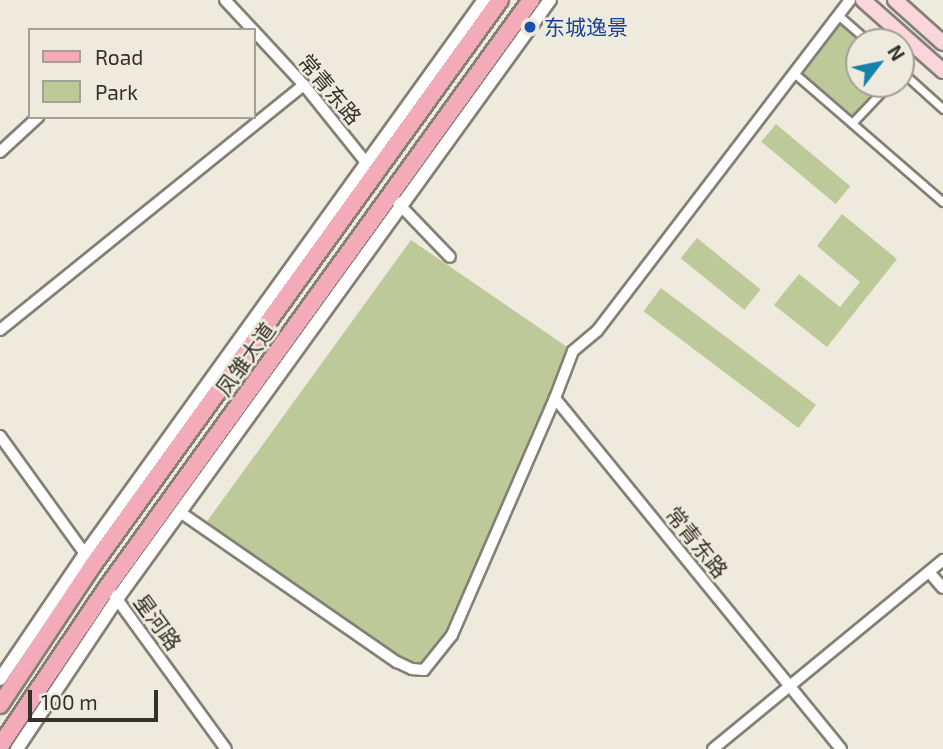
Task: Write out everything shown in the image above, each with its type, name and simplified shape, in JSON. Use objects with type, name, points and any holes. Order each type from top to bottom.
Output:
[{"type":"main road","name":"凤雏大道","points":[[0,705],[89,559],[324,243],[370,167],[452,66],[500,0]]},
{"type":"main road","name":"凤雏大道","points":[[0,746],[113,592],[315,298],[395,200],[531,0]]},
{"type":"main road","points":[[863,0],[943,71]]},
{"type":"main road","points":[[895,0],[943,43]]},
{"type":"street","name":"常青东路","points":[[225,0],[251,28]]},
{"type":"street","points":[[17,749],[113,592],[180,512],[366,253],[395,200],[479,97],[550,0]]},
{"type":"street","points":[[180,512],[397,662],[412,669],[424,670],[452,635],[573,351],[597,331],[850,0]]},
{"type":"street","points":[[452,66],[480,5]]},
{"type":"street","points":[[0,679],[89,559],[345,190],[370,167],[480,5]]},
{"type":"street","points":[[838,15],[853,28]]},
{"type":"street","name":"常青东路","points":[[256,33],[304,85],[370,167]]},
{"type":"street","points":[[479,97],[500,43]]},
{"type":"street","points":[[794,73],[943,202]]},
{"type":"street","points":[[915,84],[943,109]]},
{"type":"street","points":[[0,330],[304,85]]},
{"type":"street","points":[[852,123],[876,98]]},
{"type":"street","points":[[0,152],[35,119]]},
{"type":"street","points":[[324,243],[345,190]]},
{"type":"street","points":[[395,200],[450,257]]},
{"type":"street","points":[[315,298],[366,253]]},
{"type":"street","name":"常青东路","points":[[555,398],[841,749]]},
{"type":"street","points":[[0,436],[89,559]]},
{"type":"street","points":[[713,749],[943,560]]},
{"type":"street","points":[[929,572],[943,588]]},
{"type":"street","name":"星河路","points":[[113,592],[226,749]]},
{"type":"green space","points":[[838,15],[853,28],[845,28],[845,98],[876,98],[852,123],[794,73]]},
{"type":"green space","points":[[776,124],[850,186],[836,204],[761,142]]},
{"type":"green space","points":[[842,214],[897,259],[827,347],[774,305],[799,274],[840,307],[860,282],[817,246]]},
{"type":"green space","points":[[697,238],[761,290],[744,310],[681,258]]},
{"type":"green space","points":[[411,240],[573,351],[452,635],[432,662],[412,669],[203,527]]},
{"type":"green space","points":[[661,288],[816,405],[798,428],[644,311]]},
{"type":"place","name":"东城逸景","points":[[530,27]]}]
